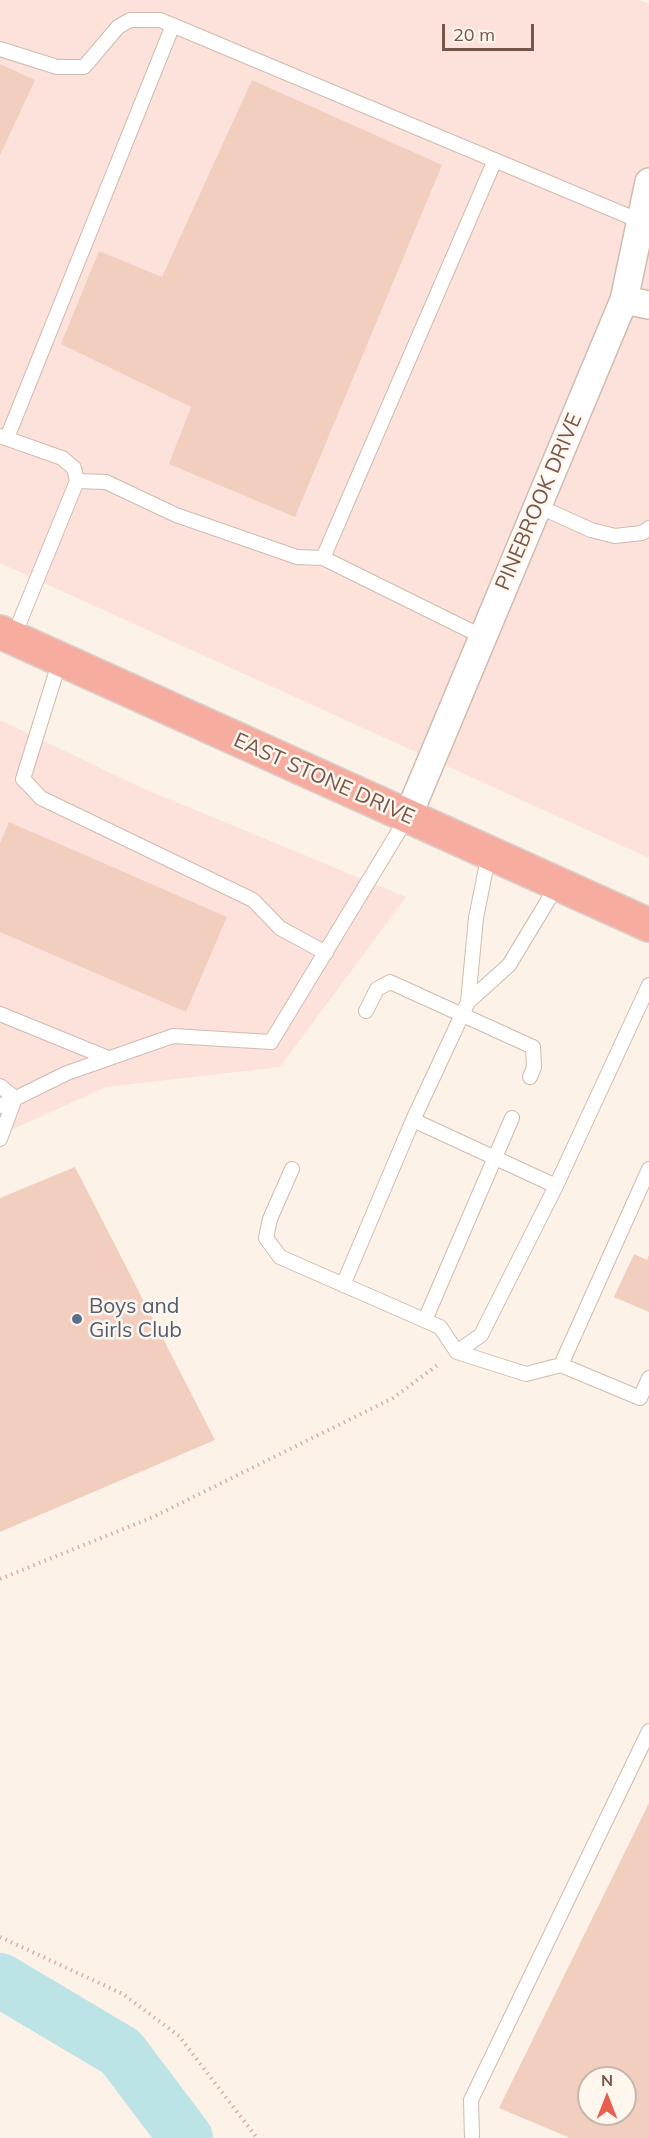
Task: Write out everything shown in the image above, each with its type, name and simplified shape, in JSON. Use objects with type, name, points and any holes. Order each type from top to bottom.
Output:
[{"type":"highway","name":"EAST STONE DRIVE","points":[[7,635],[649,925]]},
{"type":"street","name":"PINEBROOK DRIVE","points":[[408,816],[538,506],[636,302],[640,221],[649,182]]},
{"type":"lane","points":[[0,49],[57,67],[84,67],[118,27],[130,20],[160,20],[640,221]]},
{"type":"lane","points":[[7,635],[77,482],[74,468],[62,458],[3,437],[173,25]]},
{"type":"lane","points":[[323,558],[495,160]]},
{"type":"lane","points":[[77,482],[106,482],[176,515],[297,557],[323,558],[483,637]]},
{"type":"lane","points":[[538,506],[591,530],[615,536],[642,533],[649,528]]},
{"type":"lane","points":[[60,660],[23,778],[41,798],[253,900],[280,928],[326,953]]},
{"type":"lane","points":[[0,1106],[67,1073],[173,1036],[271,1042],[408,816]]},
{"type":"lane","points":[[343,1284],[413,1120],[465,1008],[476,918],[489,853]]},
{"type":"lane","points":[[465,1008],[509,965],[558,884]]},
{"type":"lane","points":[[366,1011],[377,989],[390,982],[465,1008],[533,1047],[534,1067],[530,1077]]},
{"type":"lane","points":[[457,1352],[481,1335],[556,1186],[649,985]]},
{"type":"lane","points":[[0,1014],[108,1058]]},
{"type":"lane","points":[[0,1086],[15,1098]]},
{"type":"lane","points":[[0,1138],[15,1098]]},
{"type":"lane","points":[[425,1320],[512,1118]]},
{"type":"lane","points":[[413,1120],[556,1186]]},
{"type":"lane","points":[[292,1169],[270,1219],[266,1239],[280,1257],[440,1327],[457,1352],[526,1374],[561,1365],[640,1398],[649,1378]]},
{"type":"lane","points":[[561,1365],[649,1170]]},
{"type":"lane","points":[[472,2138],[471,2100],[649,1731]]},
{"type":"path","points":[[0,1579],[153,1517],[382,1403],[457,1352]]},
{"type":"path","points":[[0,1937],[123,1994],[179,2036],[257,2138]]},
{"type":"shaded area","points":[[0,0],[640,0],[649,4],[649,858],[0,563]]},
{"type":"shaded area","points":[[0,720],[142,788],[406,897],[280,1067],[106,1087],[0,1135]]},
{"type":"building","points":[[0,64],[35,80],[0,155]]},
{"type":"building","points":[[252,80],[442,165],[295,517],[169,464],[191,407],[61,344],[99,251],[162,277]]},
{"type":"building","points":[[9,822],[227,917],[186,1012],[0,932],[0,843]]},
{"type":"building","name":"Boys and Girls Club","points":[[75,1167],[215,1440],[0,1532],[0,1198]]},
{"type":"building","points":[[634,1254],[647,1260],[649,1255],[649,1312],[614,1297]]},
{"type":"building","points":[[649,1803],[649,2138],[570,2138],[499,2108]]},
{"type":"waterway","points":[[0,1980],[121,2052],[186,2138]]},
{"type":"place","name":"Boys and Girls Club","points":[[77,1319]]}]
